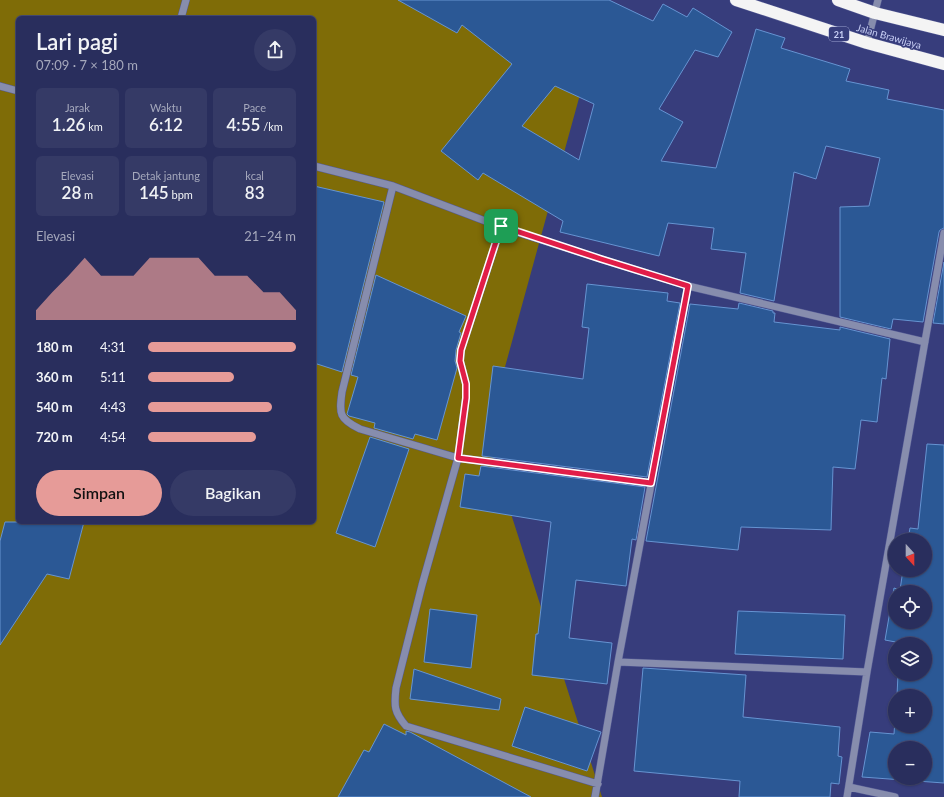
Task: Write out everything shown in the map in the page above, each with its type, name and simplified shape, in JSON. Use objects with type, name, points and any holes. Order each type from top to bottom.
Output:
[{"type":"highway","name":"Jalan Brawijaya","points":[[736,0],[867,43],[944,64]]},
{"type":"highway","name":"Jalan Brawijaya","points":[[838,0],[875,13],[944,30]]},
{"type":"street","points":[[182,16],[186,0]]},
{"type":"street","points":[[867,43],[878,0]]},
{"type":"street","points":[[0,86],[16,90]]},
{"type":"street","points":[[316,167],[393,186],[501,226],[688,286],[924,342]]},
{"type":"street","points":[[393,186],[342,392],[340,405],[341,415],[349,424],[360,430],[458,458],[651,483]]},
{"type":"street","points":[[501,226],[461,350],[460,361],[466,384],[466,398],[458,458],[422,585],[396,688],[394,704],[398,717],[406,726],[598,784]]},
{"type":"street","points":[[847,797],[867,672],[944,233]]},
{"type":"street","points":[[595,797],[618,662],[688,286]]},
{"type":"street","points":[[618,662],[867,672]]},
{"type":"street","points":[[849,787],[895,797]]},
{"type":"shaded area","points":[[0,0],[606,0],[486,436],[602,797],[0,797]]},
{"type":"building","points":[[398,0],[609,0],[653,21],[663,4],[687,17],[693,8],[732,32],[718,57],[695,50],[659,109],[683,122],[661,161],[716,168],[756,29],[785,38],[781,48],[850,69],[846,81],[889,90],[887,99],[944,110],[944,228],[939,232],[923,322],[893,319],[891,329],[840,317],[840,207],[869,206],[880,158],[826,146],[816,179],[794,172],[774,301],[740,293],[746,253],[711,249],[714,228],[668,223],[659,256],[560,232],[563,221],[483,173],[478,180],[441,151],[512,64],[462,25],[457,33]],"holes":[[[555,86],[594,104],[579,160],[522,126]]]},
{"type":"building","points":[[316,186],[384,202],[342,372],[316,364]]},
{"type":"building","points":[[944,262],[944,324],[933,323]]},
{"type":"building","points":[[376,275],[466,316],[459,332],[461,333],[456,350],[455,361],[457,368],[437,440],[415,434],[413,439],[374,428],[375,423],[349,416],[347,414],[358,377],[351,375]]},
{"type":"building","points":[[587,284],[668,293],[667,301],[680,303],[647,477],[482,456],[493,366],[583,379],[589,328],[582,327]]},
{"type":"building","points":[[739,303],[773,311],[773,313],[775,313],[774,322],[840,330],[840,327],[890,339],[886,379],[882,378],[877,422],[861,420],[855,469],[833,467],[831,530],[741,527],[738,550],[646,541],[690,304],[738,309]]},
{"type":"building","points":[[370,437],[409,449],[375,547],[336,533]]},
{"type":"building","points":[[927,444],[944,445],[944,783],[932,782],[932,741],[888,741],[888,779],[862,777],[870,732],[894,734],[932,733],[932,689],[897,689],[898,681],[932,681],[932,637],[888,637],[888,641],[885,640],[888,623],[888,629],[932,629],[932,585],[901,585],[902,577],[932,577],[932,533],[909,533],[910,528],[918,529]]},
{"type":"building","points":[[481,466],[645,487],[636,540],[632,539],[626,586],[576,580],[569,638],[612,643],[607,684],[532,675],[551,522],[460,507],[465,474],[479,476]]},
{"type":"building","points":[[5,522],[16,522],[16,524],[83,524],[69,579],[47,574],[0,645],[0,541]]},
{"type":"building","points":[[430,609],[477,615],[471,668],[424,662]]},
{"type":"building","points":[[738,611],[845,615],[843,659],[735,654]]},
{"type":"building","points":[[643,668],[746,675],[743,717],[840,727],[838,756],[842,757],[839,784],[831,783],[830,797],[739,797],[740,781],[634,771]]},
{"type":"building","points":[[414,669],[501,699],[499,710],[410,699]]},
{"type":"building","points":[[525,707],[601,732],[587,771],[512,746]]},
{"type":"building","points":[[384,724],[406,735],[406,731],[410,732],[531,797],[338,797],[364,750],[369,752]]},
{"type":"route","points":[[501,226],[688,286],[651,483],[458,458],[466,398],[466,384],[460,361],[461,350],[501,226]]}]
